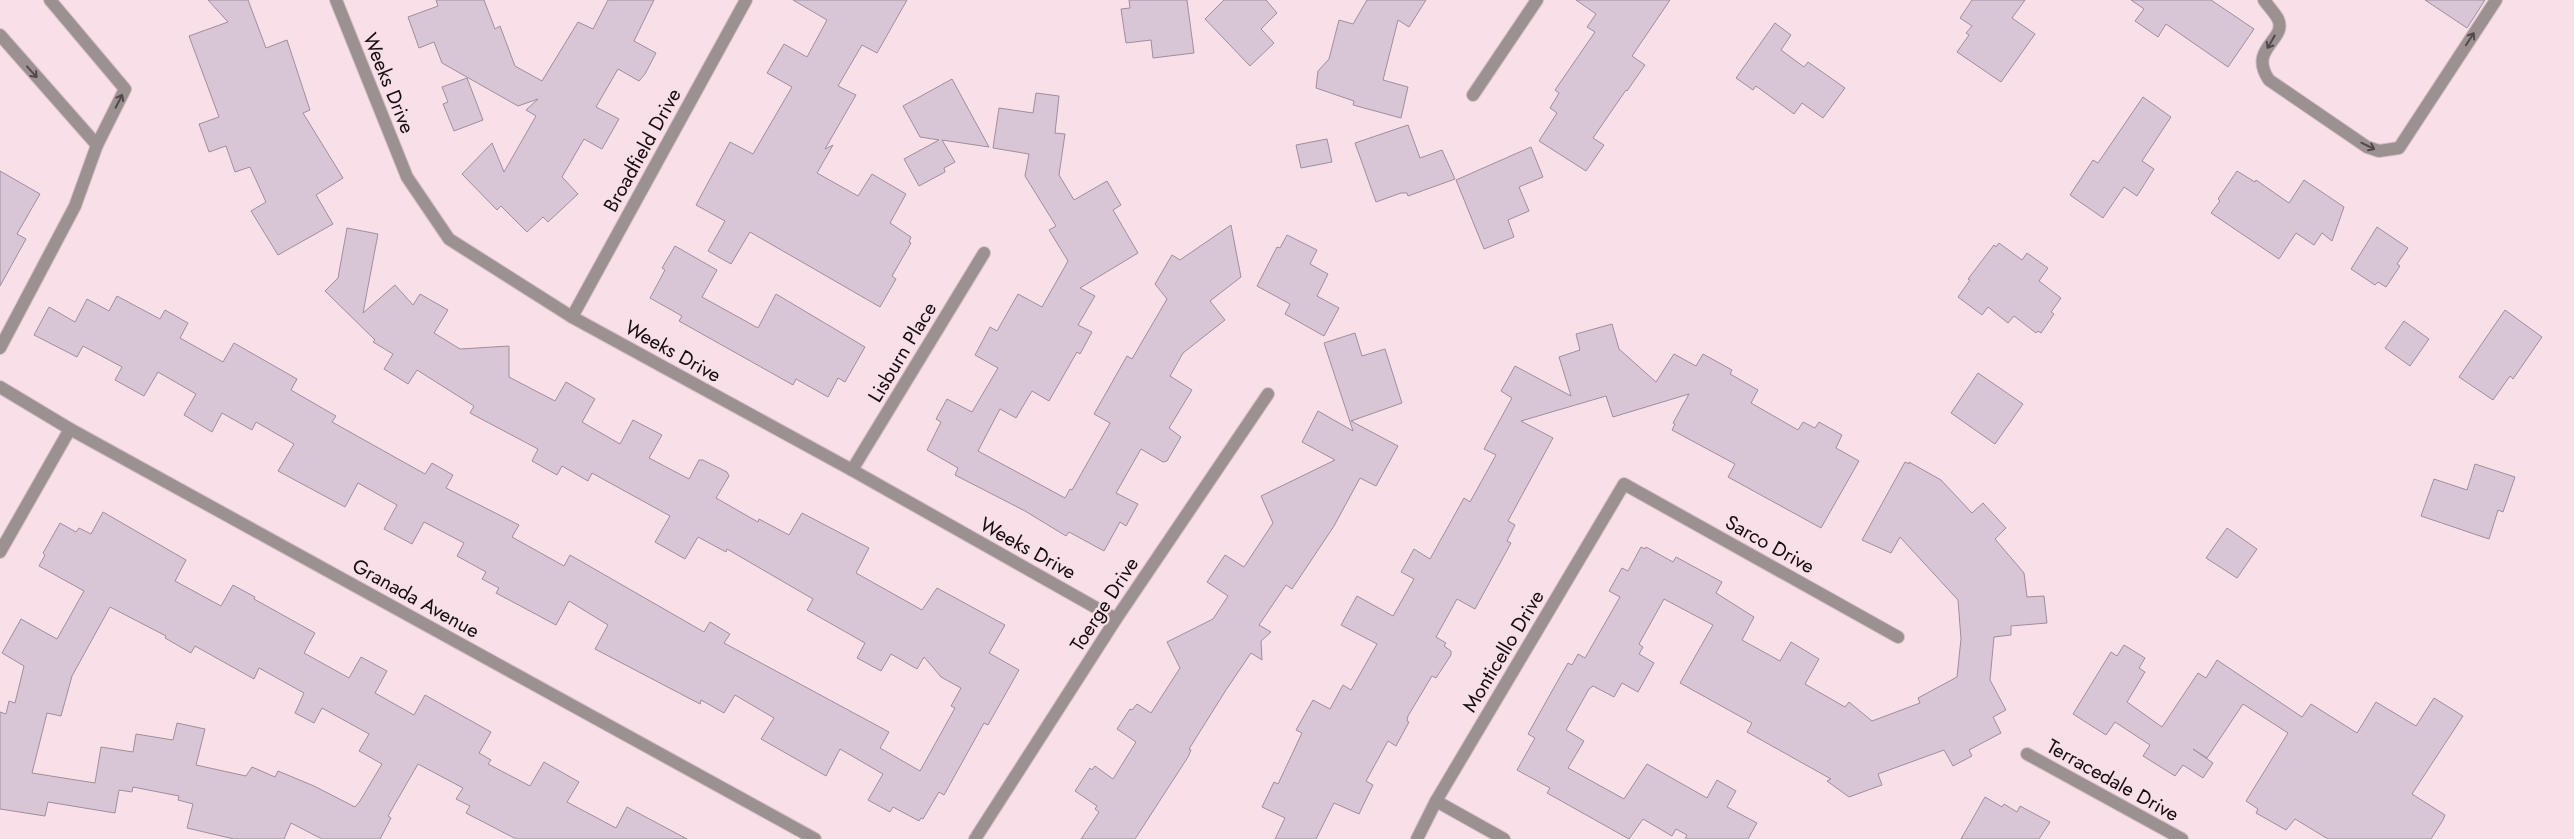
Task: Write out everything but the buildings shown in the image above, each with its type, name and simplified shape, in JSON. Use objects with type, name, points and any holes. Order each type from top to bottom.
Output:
[{"type":"street","points":[[0,348],[75,206],[98,145],[126,89],[50,0]]},
{"type":"street","name":"Weeks Drive","points":[[336,0],[406,177],[449,239],[572,317],[852,470],[1116,618]]},
{"type":"street","name":"Broadfield Drive","points":[[572,317],[746,0]]},
{"type":"street","points":[[1473,95],[1537,0]]},
{"type":"street","points":[[2264,0],[2279,21],[2278,30],[2260,61],[2262,69],[2269,80],[2367,147],[2379,151],[2399,148],[2496,0]]},
{"type":"street","points":[[0,35],[98,145]]},
{"type":"street","name":"Lisburn Place","points":[[852,470],[984,252]]},
{"type":"street","name":"Granada Avenue","points":[[0,387],[70,428],[815,839]]},
{"type":"street","name":"Toerge Drive","points":[[975,839],[1116,618],[1268,394]]},
{"type":"street","points":[[0,552],[70,428]]},
{"type":"street","name":"Sarco Drive","points":[[1624,484],[1898,637]]},
{"type":"street","name":"Monticello Drive","points":[[1417,839],[1436,801],[1624,484]]},
{"type":"street","name":"Terracedale Drive","points":[[2027,754],[2182,839]]},
{"type":"street","points":[[1436,801],[1504,839]]}]
